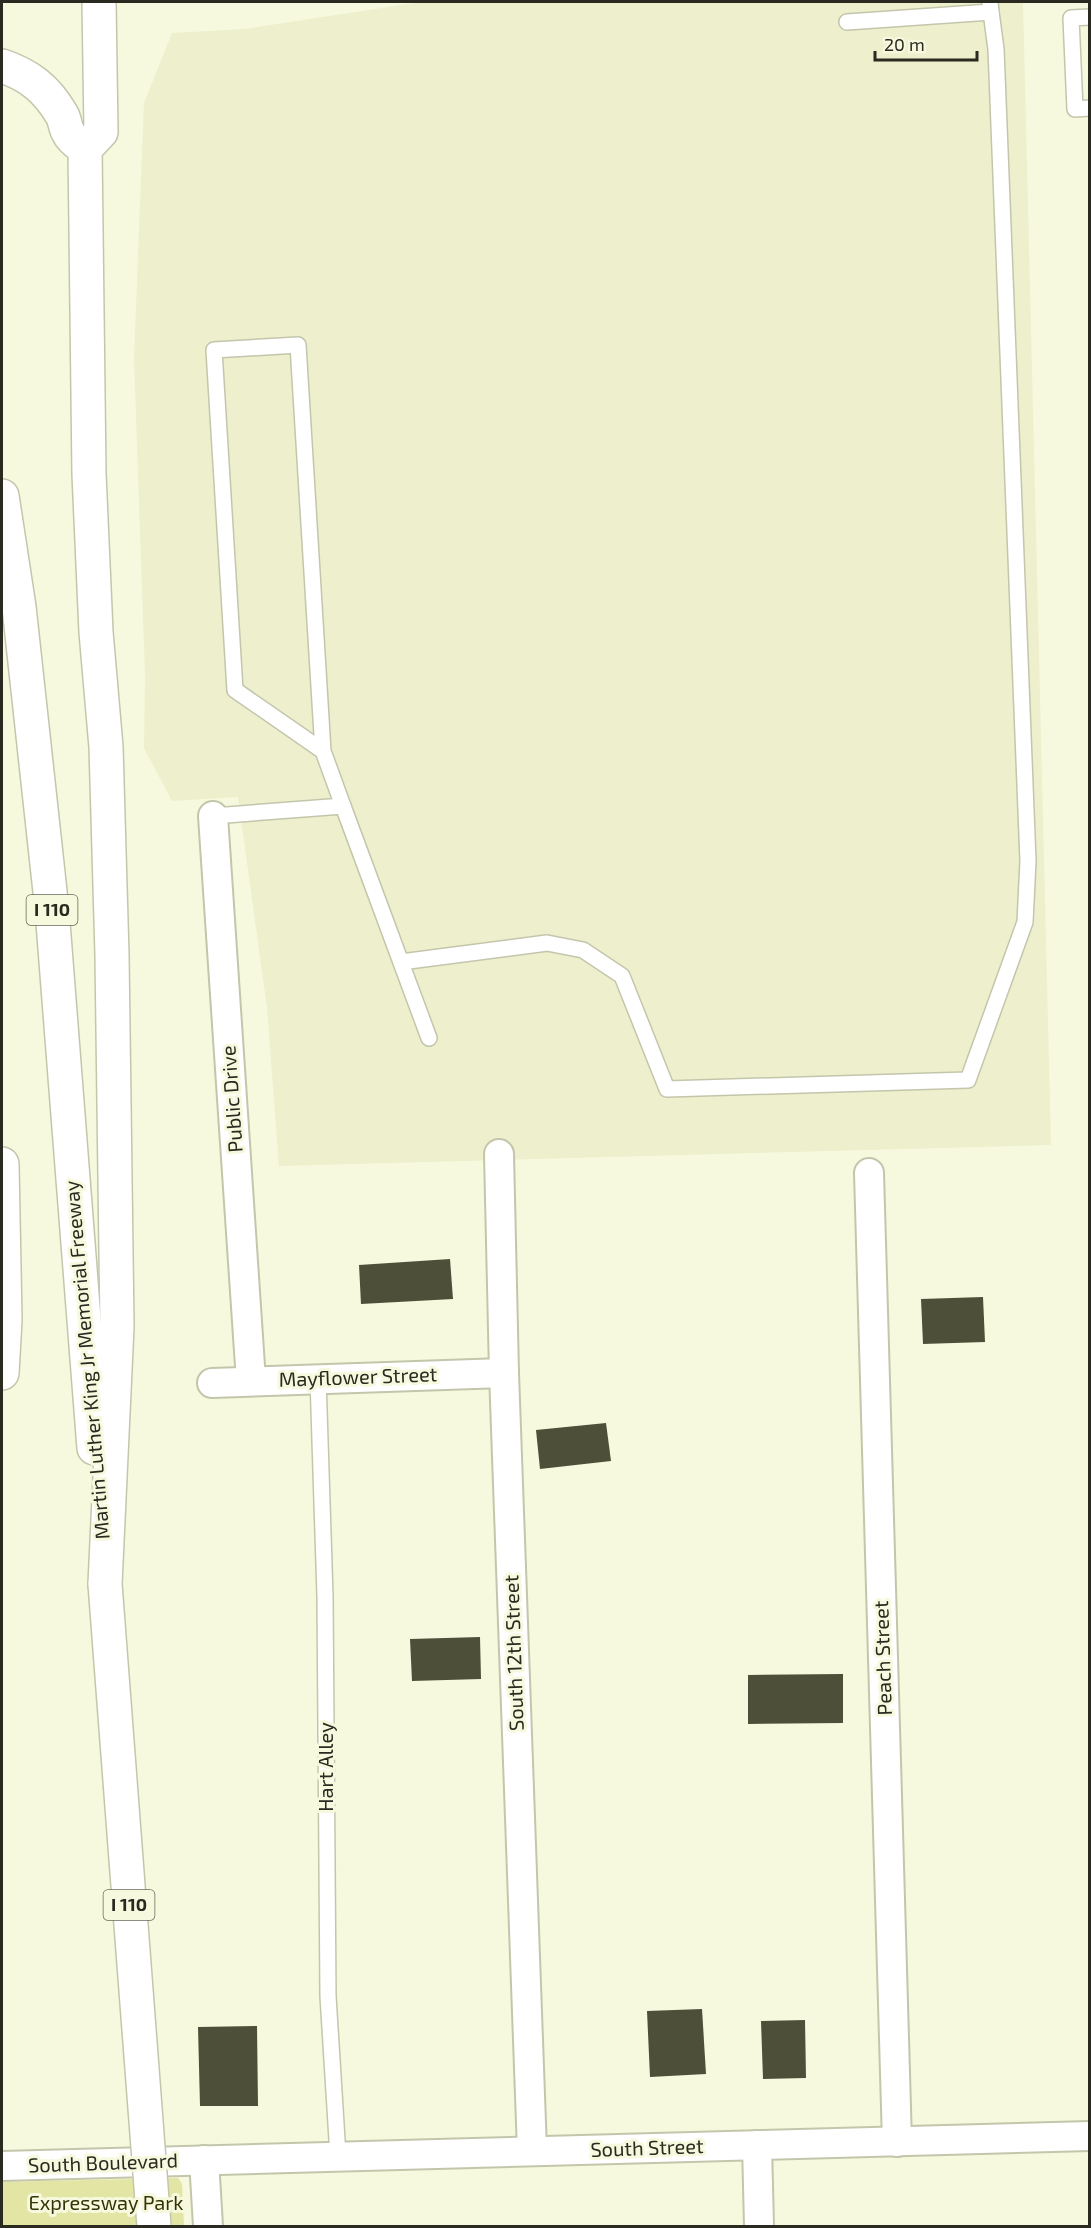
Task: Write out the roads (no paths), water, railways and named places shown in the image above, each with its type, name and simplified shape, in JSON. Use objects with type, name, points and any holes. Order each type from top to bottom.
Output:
[{"type":"highway","points":[[99,2],[101,132],[85,149],[88,474],[96,632],[106,759],[112,955],[117,1327],[105,1584]]},
{"type":"highway","points":[[2,66],[33,80],[45,91],[64,118],[69,135],[85,149]]},
{"type":"highway","name":"Martin Luther King Jr Memorial Freeway","points":[[2,495],[20,607],[52,910],[154,2226]]},
{"type":"highway","points":[[2,1164],[5,1320],[2,1373]]},
{"type":"street","name":"Public Drive","points":[[213,816],[251,1381]]},
{"type":"street","name":"South 12th Street","points":[[500,1154],[504,1373],[532,2151]]},
{"type":"street","name":"Peach Street","points":[[869,1173],[897,2142]]},
{"type":"street","name":"Mayflower Street","points":[[212,1383],[504,1373]]},
{"type":"street","name":"South Street","points":[[204,2160],[1089,2136]]},
{"type":"street","points":[[757,2145],[759,2226]]},
{"type":"street","points":[[204,2160],[208,2226]]},
{"type":"street","name":"South Boulevard","points":[[2,2166],[204,2160]]},
{"type":"lane","points":[[401,962],[547,943],[583,950],[621,976],[667,1089],[968,1080],[1025,922],[1028,861],[996,49],[990,7],[847,22]]},
{"type":"lane","points":[[1089,17],[1071,18],[1075,109],[1089,108]]},
{"type":"lane","points":[[323,751],[235,690],[214,350],[298,345],[323,751],[429,1038]]},
{"type":"lane","points":[[213,816],[343,806]]},
{"type":"lane","name":"Hart Alley","points":[[318,1378],[325,1596],[328,1996],[338,2156]]},
{"type":"park label","name":"Expressway Park","points":[[106,2203]]}]
